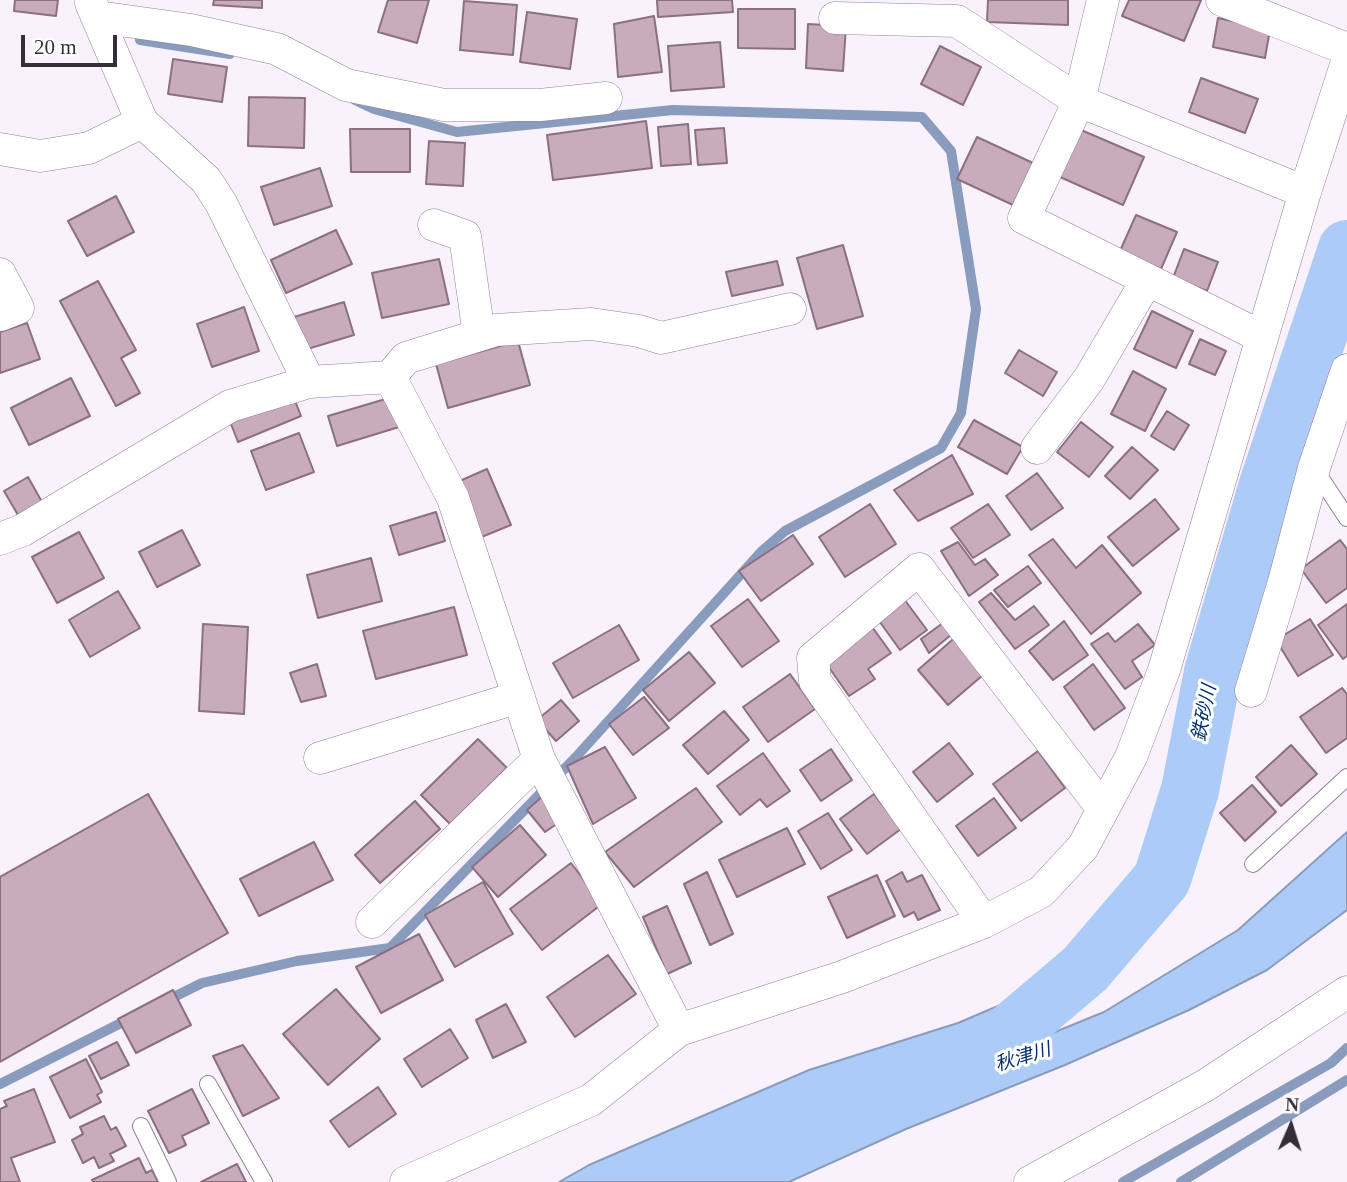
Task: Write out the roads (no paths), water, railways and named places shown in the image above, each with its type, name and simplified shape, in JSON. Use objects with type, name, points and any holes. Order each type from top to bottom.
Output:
[{"type":"street","points":[[1103,0],[1079,101],[1024,218],[1262,337]]},
{"type":"street","points":[[1222,0],[1347,49]]},
{"type":"street","points":[[94,8],[277,49],[346,85],[444,105],[540,105],[606,98]]},
{"type":"street","points":[[94,8],[142,122],[206,180],[221,202],[309,382]]},
{"type":"street","points":[[835,18],[957,11],[1079,101],[1305,192]]},
{"type":"street","points":[[407,1182],[591,1100],[680,1030],[842,977],[984,922],[1041,892],[1083,847],[1132,757],[1164,670],[1305,192],[1347,62]]},
{"type":"street","points":[[0,149],[40,156],[89,148],[142,122]]},
{"type":"street","points":[[434,225],[465,236],[479,335]]},
{"type":"street","points":[[0,274],[18,308],[0,315]]},
{"type":"street","points":[[1037,448],[1089,379],[1147,280]]},
{"type":"street","points":[[0,539],[23,530],[230,406],[309,382],[390,377],[406,358],[496,330],[591,324],[639,331],[661,338],[790,309]]},
{"type":"street","points":[[1251,691],[1284,582],[1314,468],[1347,370]]},
{"type":"street","points":[[390,377],[453,498],[539,759],[680,1030]]},
{"type":"street","points":[[984,922],[815,681],[813,658],[919,569],[1103,809]]},
{"type":"street","points":[[320,758],[519,697]]},
{"type":"street","points":[[372,922],[539,759]]},
{"type":"street","points":[[1030,1182],[1206,1085],[1347,992]]},
{"type":"lane","points":[[1314,468],[1347,518]]},
{"type":"lane","points":[[1253,864],[1347,777]]},
{"type":"lane","points":[[208,1084],[264,1182]]},
{"type":"lane","points":[[141,1126],[168,1182]]},
{"type":"water","name":"秋津川","points":[[1347,832],[1347,910],[1267,970],[1189,1010],[1065,1065],[906,1129],[789,1182],[559,1182],[589,1165],[809,1070],[958,1023],[1019,997],[1050,1034],[1104,1012],[1238,930]]},
{"type":"waterway","points":[[140,40],[230,54]]},
{"type":"waterway","points":[[166,1001],[202,983],[297,961],[390,948],[576,757],[761,552],[785,531],[941,448],[961,413],[976,309],[951,151],[922,117],[673,110],[457,132],[374,109],[355,100]]},
{"type":"waterway","name":"鉄砂川","points":[[967,1058],[1012,1031],[1085,969],[1162,879],[1190,790],[1213,672],[1268,485],[1347,249]]},
{"type":"waterway","points":[[0,1084],[131,1018]]},
{"type":"waterway","points":[[1123,1182],[1331,1063],[1347,1048]]},
{"type":"waterway","points":[[1181,1182],[1347,1080]]}]
